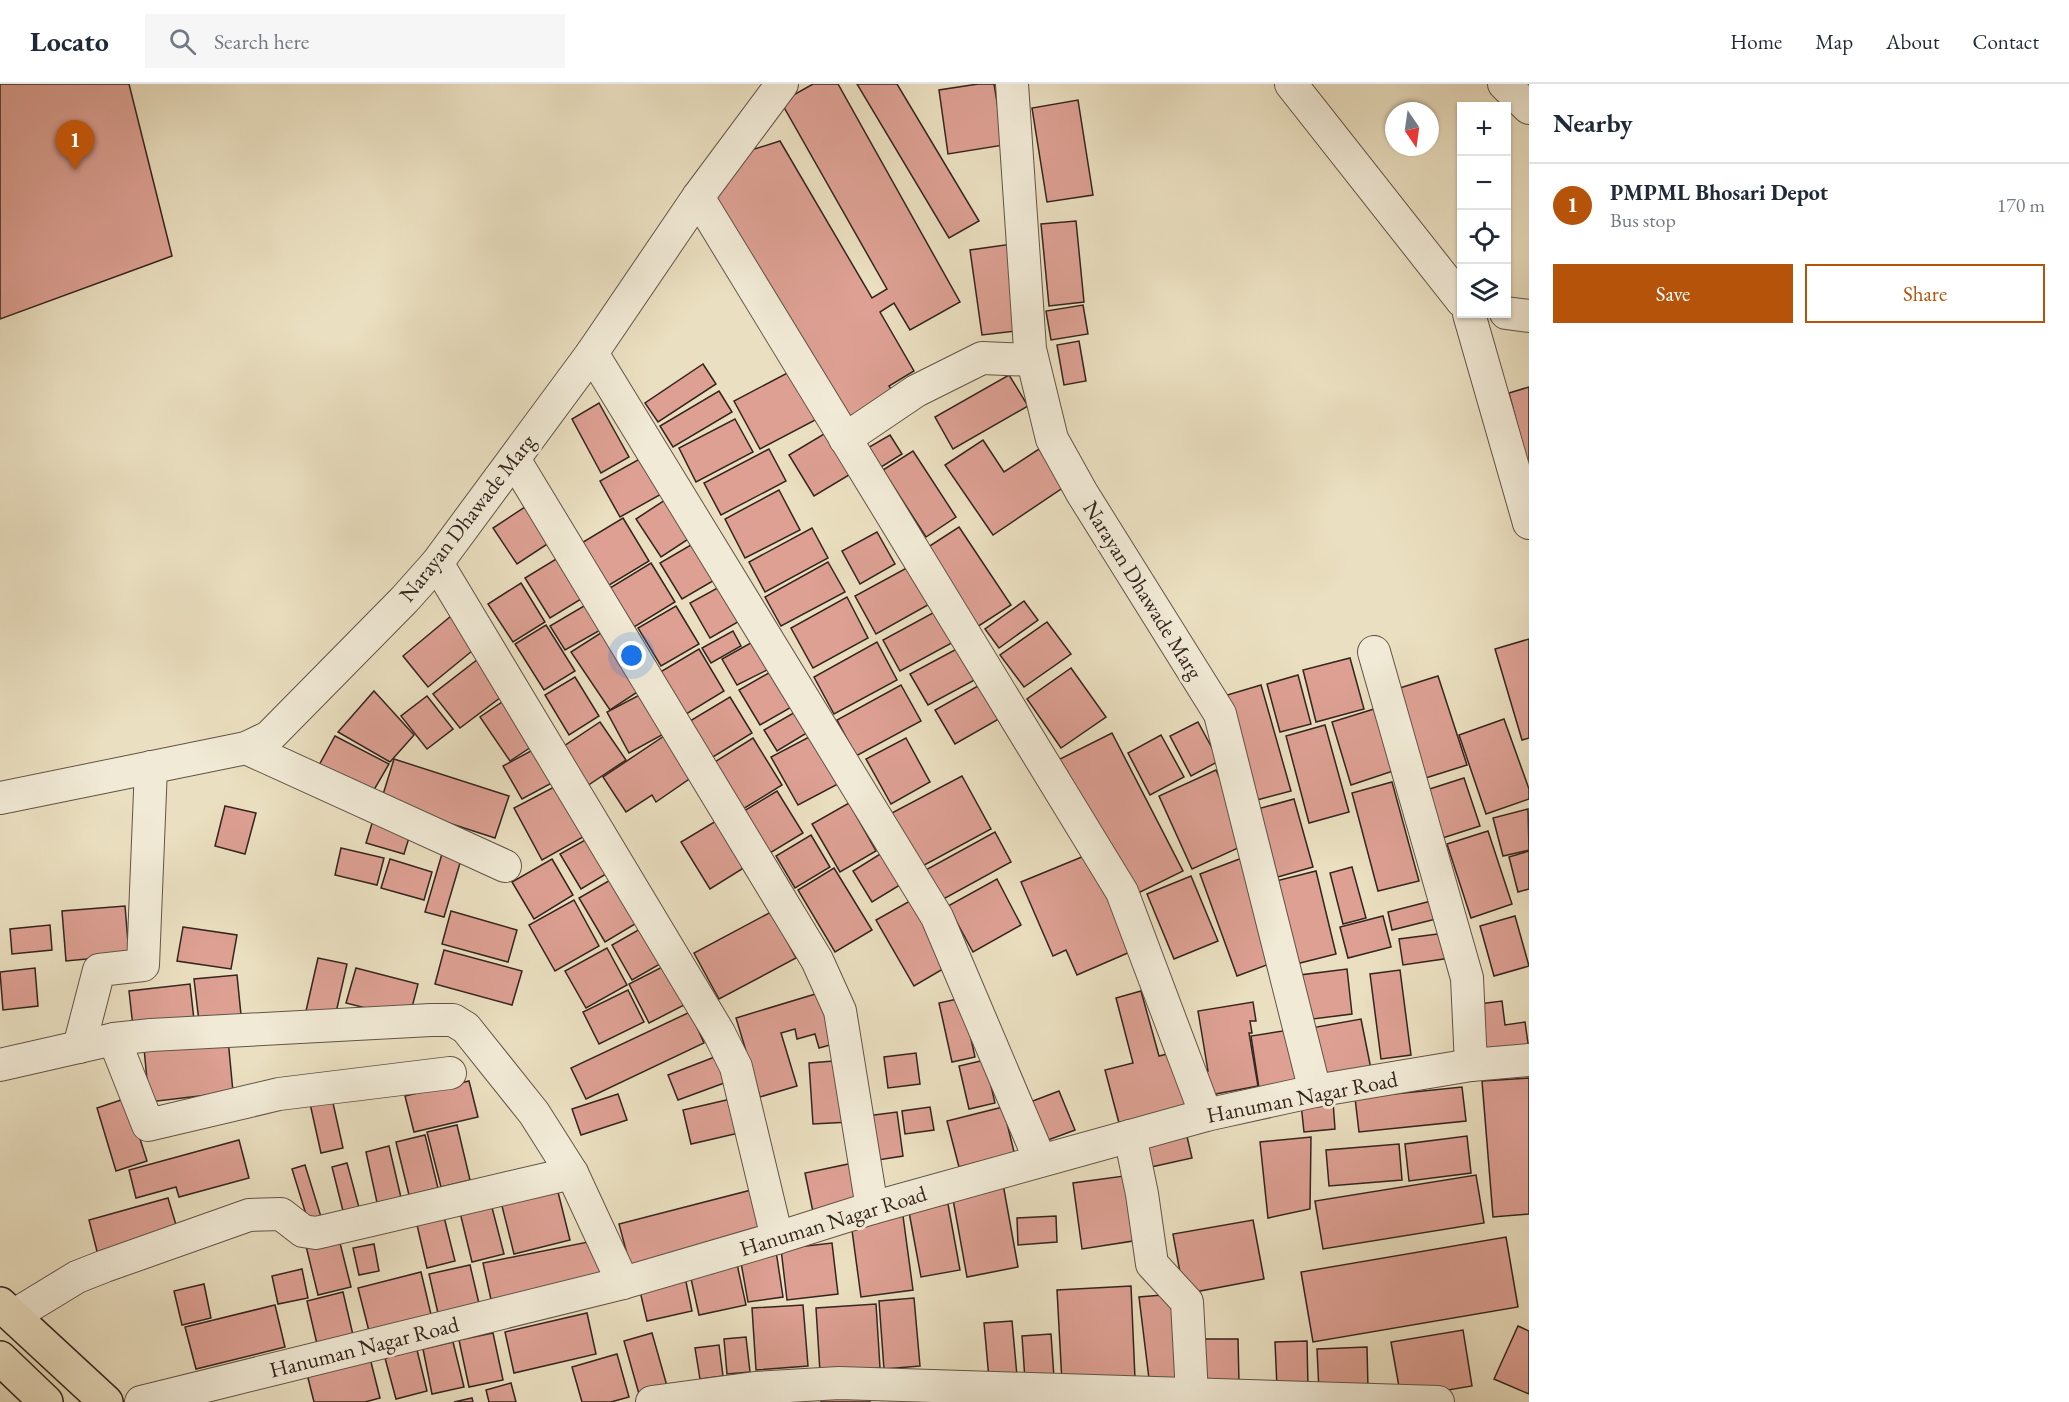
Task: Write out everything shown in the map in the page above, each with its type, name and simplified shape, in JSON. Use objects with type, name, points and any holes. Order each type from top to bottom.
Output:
[{"type":"highway","points":[[6,1310],[106,1402]]},
{"type":"highway","points":[[0,1358],[46,1402]]},
{"type":"street","name":"Narayan Dhawade Marg","points":[[0,798],[246,748],[269,737],[405,599],[437,563],[592,353],[698,197],[782,84]]},
{"type":"street","name":"Narayan Dhawade Marg","points":[[1012,84],[1032,360],[1052,439],[1082,493],[1220,714],[1315,1091]]},
{"type":"street","points":[[1291,84],[1457,296]]},
{"type":"street","points":[[1504,84],[1529,108]]},
{"type":"street","points":[[698,197],[1122,892],[1206,1115]]},
{"type":"street","points":[[1511,314],[1529,316]]},
{"type":"street","points":[[1470,318],[1529,523]]},
{"type":"street","points":[[592,353],[938,917],[1040,1160]]},
{"type":"street","points":[[845,439],[916,391],[982,358],[1032,360]]},
{"type":"street","points":[[513,459],[817,960],[840,1011],[872,1208]]},
{"type":"street","points":[[437,563],[719,1033],[736,1067],[777,1238]]},
{"type":"street","points":[[1374,651],[1467,978],[1471,1065]]},
{"type":"street","points":[[246,748],[505,866]]},
{"type":"street","points":[[79,1047],[99,970],[143,965],[151,767]]},
{"type":"street","points":[[0,1065],[114,1039],[151,1035],[453,1020],[466,1028],[534,1113],[572,1173],[623,1283]]},
{"type":"street","points":[[114,1039],[148,1125],[279,1094],[450,1073]]},
{"type":"street","name":"Hanuman Nagar Road","points":[[141,1402],[623,1283],[872,1208],[1206,1115],[1315,1091],[1471,1065],[1529,1060]]},
{"type":"street","points":[[1130,1136],[1142,1194],[1152,1264],[1187,1302],[1192,1394]]},
{"type":"street","points":[[6,1310],[76,1277],[249,1215],[281,1214],[303,1231],[316,1233],[572,1173]]},
{"type":"street","points":[[652,1402],[755,1388],[839,1383],[1438,1402]]},
{"type":"building","points":[[0,84],[129,84],[172,256],[0,319]]},
{"type":"building","points":[[813,84],[838,84],[960,302],[910,330],[894,303],[880,312],[914,371],[889,386],[895,395],[848,424],[711,203],[742,153],[780,141],[872,298],[887,289],[781,102]]},
{"type":"building","points":[[857,84],[897,84],[979,221],[949,238]]},
{"type":"building","points":[[994,84],[1004,145],[948,154],[939,90]]},
{"type":"building","points":[[1078,100],[1093,195],[1047,202],[1032,108]]},
{"type":"building","points":[[1076,221],[1084,302],[1049,306],[1041,224]]},
{"type":"building","points":[[1012,244],[1024,330],[982,335],[970,250]]},
{"type":"building","points":[[1083,305],[1088,334],[1051,340],[1046,311]]},
{"type":"building","points":[[1079,341],[1086,381],[1064,385],[1057,345]]},
{"type":"building","points":[[703,364],[716,384],[658,422],[645,403]]},
{"type":"building","points":[[795,369],[821,417],[760,449],[734,401]]},
{"type":"building","points":[[1009,375],[1028,406],[953,449],[935,417]]},
{"type":"building","points":[[1529,387],[1529,470],[1509,393]]},
{"type":"building","points":[[719,391],[732,412],[673,447],[660,426]]},
{"type":"building","points":[[599,403],[629,457],[601,473],[572,419]]},
{"type":"building","points":[[735,419],[753,452],[696,482],[679,448]]},
{"type":"building","points":[[829,431],[854,472],[814,496],[789,455]]},
{"type":"building","points":[[890,435],[902,454],[878,469],[866,449]]},
{"type":"building","points":[[983,440],[1004,472],[1039,449],[1064,487],[993,535],[945,465]]},
{"type":"building","points":[[769,449],[786,481],[721,515],[704,483]]},
{"type":"building","points":[[913,451],[956,517],[926,537],[883,470]]},
{"type":"building","points":[[645,456],[665,492],[620,517],[600,481]]},
{"type":"building","points":[[779,490],[800,530],[745,558],[725,519]]},
{"type":"building","points":[[668,498],[693,536],[661,557],[636,519]]},
{"type":"building","points":[[534,501],[558,537],[517,564],[493,528]]},
{"type":"building","points":[[623,518],[649,561],[601,590],[575,547]]},
{"type":"building","points":[[959,527],[1011,605],[974,629],[922,551]]},
{"type":"building","points":[[812,528],[828,558],[765,592],[749,562]]},
{"type":"building","points":[[877,532],[895,564],[860,584],[842,551]]},
{"type":"building","points":[[696,542],[718,578],[682,599],[660,563]]},
{"type":"building","points":[[566,553],[591,593],[550,618],[525,578]]},
{"type":"building","points":[[828,562],[845,592],[781,626],[765,597]]},
{"type":"building","points":[[651,563],[675,602],[634,627],[610,588]]},
{"type":"building","points":[[914,564],[935,601],[876,634],[855,596]]},
{"type":"building","points":[[521,583],[545,622],[513,642],[488,604]]},
{"type":"building","points":[[723,585],[743,619],[710,638],[690,603]]},
{"type":"building","points":[[847,597],[868,638],[813,668],[791,628]]},
{"type":"building","points":[[1024,601],[1038,620],[999,648],[985,629]]},
{"type":"building","points":[[589,603],[604,628],[565,650],[550,626]]},
{"type":"building","points":[[676,606],[699,644],[661,666],[638,628]]},
{"type":"building","points":[[942,608],[959,639],[900,671],[883,640]]},
{"type":"building","points":[[457,611],[483,642],[428,687],[403,656]]},
{"type":"building","points":[[1047,622],[1071,654],[1024,687],[1000,655]]},
{"type":"building","points":[[546,625],[575,671],[544,690],[515,644]]},
{"type":"building","points":[[607,629],[645,687],[610,710],[571,652]]},
{"type":"building","points":[[733,631],[741,646],[711,663],[702,648]]},
{"type":"building","points":[[1529,639],[1529,738],[1522,740],[1495,649]]},
{"type":"building","points":[[756,640],[771,668],[737,685],[722,659]]},
{"type":"building","points":[[877,642],[897,680],[834,714],[814,677]]},
{"type":"building","points":[[964,645],[982,676],[928,705],[910,674]]},
{"type":"building","points":[[699,649],[724,691],[683,716],[657,674]]},
{"type":"building","points":[[482,656],[509,691],[460,728],[433,694]]},
{"type":"building","points":[[1350,658],[1364,709],[1316,722],[1303,670]]},
{"type":"building","points":[[1071,668],[1106,717],[1061,748],[1027,699]]},
{"type":"building","points":[[774,670],[795,705],[760,725],[739,690]]},
{"type":"building","points":[[1298,675],[1311,724],[1280,732],[1267,684]]},
{"type":"building","points":[[1438,676],[1467,765],[1416,781],[1387,692]]},
{"type":"building","points":[[575,677],[599,716],[569,735],[545,695]]},
{"type":"building","points":[[985,682],[1004,716],[955,744],[935,710]]},
{"type":"building","points":[[901,685],[921,721],[856,756],[837,720]]},
{"type":"building","points":[[1261,685],[1291,791],[1253,801],[1224,696]]},
{"type":"building","points":[[649,690],[671,730],[629,753],[607,712]]},
{"type":"building","points":[[374,691],[414,735],[390,762],[338,732]]},
{"type":"building","points":[[514,694],[543,739],[510,761],[480,717]]},
{"type":"building","points":[[427,696],[453,729],[427,749],[401,716]]},
{"type":"building","points":[[730,697],[752,733],[708,760],[685,724]]},
{"type":"building","points":[[1374,709],[1393,771],[1351,785],[1332,722]]},
{"type":"building","points":[[797,711],[810,731],[777,751],[764,730]]},
{"type":"building","points":[[1504,719],[1529,789],[1529,799],[1486,814],[1459,735]]},
{"type":"building","points":[[600,722],[626,760],[587,786],[561,748]]},
{"type":"building","points":[[1198,722],[1219,761],[1191,776],[1170,736]]},
{"type":"building","points":[[1325,725],[1349,812],[1309,823],[1286,736]]},
{"type":"building","points":[[1112,733],[1183,871],[1126,899],[1056,761]]},
{"type":"building","points":[[667,734],[695,775],[656,802],[652,795],[626,812],[603,777]]},
{"type":"building","points":[[1161,735],[1184,777],[1150,795],[1128,753]]},
{"type":"building","points":[[335,736],[389,764],[371,795],[318,767]]},
{"type":"building","points":[[811,736],[838,784],[798,805],[771,757]]},
{"type":"building","points":[[753,738],[782,785],[738,812],[710,765]]},
{"type":"building","points":[[906,738],[930,782],[891,804],[866,759]]},
{"type":"building","points":[[542,745],[561,778],[522,799],[503,766]]},
{"type":"building","points":[[394,759],[509,796],[495,838],[381,801]]},
{"type":"building","points":[[1216,770],[1249,843],[1192,869],[1159,796]]},
{"type":"building","points":[[962,776],[991,829],[917,869],[888,815]]},
{"type":"building","points":[[1464,778],[1480,826],[1433,841],[1417,793]]},
{"type":"building","points":[[1392,782],[1419,881],[1378,891],[1352,793]]},
{"type":"building","points":[[556,786],[583,837],[542,860],[514,808]]},
{"type":"building","points":[[777,791],[803,833],[765,856],[739,814]]},
{"type":"building","points":[[1294,799],[1313,867],[1274,878],[1254,810]]},
{"type":"building","points":[[849,803],[876,851],[840,872],[812,824]]},
{"type":"building","points":[[225,806],[256,813],[245,854],[215,846]]},
{"type":"building","points":[[1528,809],[1529,850],[1503,856],[1493,818]]},
{"type":"building","points":[[374,817],[412,828],[404,854],[366,843]]},
{"type":"building","points":[[721,818],[750,864],[710,889],[681,842]]},
{"type":"building","points":[[1488,831],[1512,904],[1471,918],[1447,844]]},
{"type":"building","points":[[995,832],[1011,862],[938,902],[922,872]]},
{"type":"building","points":[[596,834],[616,868],[581,889],[560,854]]},
{"type":"building","points":[[811,835],[830,867],[795,888],[776,856]]},
{"type":"building","points":[[893,846],[913,877],[872,902],[853,871]]},
{"type":"building","points":[[444,847],[463,853],[444,917],[425,912]]},
{"type":"building","points":[[341,848],[384,858],[377,885],[335,875]]},
{"type":"building","points":[[1529,851],[1529,889],[1518,892],[1509,857]]},
{"type":"building","points":[[1089,854],[1130,952],[1077,975],[1066,950],[1053,956],[1021,882]]},
{"type":"building","points":[[1242,858],[1280,960],[1237,976],[1200,874]]},
{"type":"building","points":[[390,859],[432,872],[424,900],[381,888]]},
{"type":"building","points":[[552,859],[573,895],[534,919],[512,882]]},
{"type":"building","points":[[1352,867],[1366,918],[1343,924],[1330,873]]},
{"type":"building","points":[[834,868],[872,930],[835,952],[798,890]]},
{"type":"building","points":[[1316,871],[1336,954],[1296,964],[1276,881]]},
{"type":"building","points":[[619,875],[645,918],[605,942],[579,898]]},
{"type":"building","points":[[1191,876],[1218,941],[1174,959],[1147,894]]},
{"type":"building","points":[[997,879],[1021,925],[973,952],[948,906]]},
{"type":"building","points":[[917,897],[955,962],[914,986],[876,920]]},
{"type":"building","points":[[1439,899],[1444,917],[1392,930],[1388,912]]},
{"type":"building","points":[[574,900],[599,946],[555,971],[529,925]]},
{"type":"building","points":[[125,906],[129,955],[66,961],[62,911]]},
{"type":"building","points":[[451,911],[517,930],[508,962],[442,944]]},
{"type":"building","points":[[771,912],[796,958],[719,999],[694,953]]},
{"type":"building","points":[[1383,916],[1391,947],[1348,958],[1340,927]]},
{"type":"building","points":[[1515,916],[1529,966],[1494,976],[1480,926]]},
{"type":"building","points":[[50,925],[52,950],[12,954],[10,929]]},
{"type":"building","points":[[647,925],[667,960],[632,980],[612,945]]},
{"type":"building","points":[[183,927],[237,935],[231,969],[177,961]]},
{"type":"building","points":[[1453,932],[1457,957],[1403,965],[1399,939]]},
{"type":"building","points":[[607,948],[627,985],[586,1008],[565,971]]},
{"type":"building","points":[[444,950],[522,971],[512,1005],[435,984]]},
{"type":"building","points":[[318,958],[347,964],[335,1017],[306,1011]]},
{"type":"building","points":[[668,964],[688,1003],[649,1023],[629,984]]},
{"type":"building","points":[[35,968],[38,1006],[3,1010],[0,972]]},
{"type":"building","points":[[356,968],[418,984],[409,1019],[346,1003]]},
{"type":"building","points":[[1347,969],[1352,1014],[1305,1020],[1300,975]]},
{"type":"building","points":[[1400,970],[1411,1055],[1381,1059],[1370,974]]},
{"type":"building","points":[[237,975],[242,1025],[200,1030],[194,979]]},
{"type":"building","points":[[190,984],[195,1029],[134,1036],[129,991]]},
{"type":"building","points":[[628,990],[644,1022],[599,1044],[583,1012]]},
{"type":"building","points":[[1141,991],[1159,1056],[1175,1052],[1189,1105],[1119,1123],[1105,1070],[1133,1063],[1116,998]]},
{"type":"building","points":[[822,992],[837,1043],[819,1048],[815,1034],[797,1039],[795,1029],[781,1033],[797,1086],[760,1097],[736,1018]]},
{"type":"building","points":[[962,998],[975,1057],[952,1062],[939,1003]]},
{"type":"building","points":[[1502,1001],[1505,1025],[1525,1022],[1529,1050],[1478,1057],[1471,1005]]},
{"type":"building","points":[[1253,1002],[1256,1021],[1250,1021],[1252,1033],[1249,1033],[1258,1086],[1205,1096],[1201,1072],[1208,1071],[1198,1011]]},
{"type":"building","points":[[690,1012],[704,1043],[586,1099],[571,1068]]},
{"type":"building","points":[[1361,1019],[1371,1069],[1321,1080],[1311,1028]]},
{"type":"building","points":[[1295,1029],[1304,1080],[1259,1088],[1251,1036]]},
{"type":"building","points":[[228,1039],[233,1092],[149,1102],[144,1048]]},
{"type":"building","points":[[725,1053],[735,1079],[678,1100],[668,1075]]},
{"type":"building","points":[[916,1053],[920,1084],[888,1088],[884,1057]]},
{"type":"building","points":[[846,1060],[850,1122],[813,1124],[809,1063]]},
{"type":"building","points":[[985,1060],[995,1103],[969,1109],[959,1066]]},
{"type":"building","points":[[1529,1078],[1529,1214],[1493,1217],[1482,1081]]},
{"type":"building","points":[[469,1081],[478,1117],[414,1132],[405,1096]]},
{"type":"building","points":[[1462,1087],[1466,1121],[1359,1132],[1355,1098]]},
{"type":"building","points":[[1059,1091],[1075,1130],[1040,1143],[1025,1104]]},
{"type":"building","points":[[331,1094],[343,1148],[321,1153],[309,1099]]},
{"type":"building","points":[[618,1094],[627,1120],[581,1135],[572,1109]]},
{"type":"building","points":[[744,1096],[752,1130],[691,1144],[683,1110]]},
{"type":"building","points":[[127,1098],[147,1161],[116,1171],[97,1108]]},
{"type":"building","points":[[1333,1101],[1335,1129],[1304,1132],[1301,1104]]},
{"type":"building","points":[[930,1107],[934,1130],[905,1134],[902,1111]]},
{"type":"building","points":[[1003,1107],[1017,1164],[1001,1168],[998,1157],[959,1167],[947,1121]]},
{"type":"building","points":[[897,1112],[903,1156],[865,1162],[859,1117]]},
{"type":"building","points":[[457,1125],[470,1180],[441,1187],[427,1132]]},
{"type":"building","points":[[1185,1128],[1192,1158],[1142,1169],[1136,1139]]},
{"type":"building","points":[[425,1135],[438,1188],[409,1195],[396,1142]]},
{"type":"building","points":[[1467,1136],[1471,1173],[1409,1181],[1405,1144]]},
{"type":"building","points":[[1311,1137],[1310,1209],[1268,1218],[1260,1142]]},
{"type":"building","points":[[239,1140],[249,1178],[179,1197],[176,1187],[136,1198],[129,1170]]},
{"type":"building","points":[[1399,1144],[1402,1180],[1329,1186],[1326,1150]]},
{"type":"building","points":[[389,1146],[402,1202],[378,1207],[366,1152]]},
{"type":"building","points":[[858,1162],[865,1202],[813,1212],[805,1173]]},
{"type":"building","points":[[347,1163],[361,1215],[345,1219],[332,1167]]},
{"type":"building","points":[[305,1165],[322,1220],[309,1224],[292,1169]]},
{"type":"building","points":[[1476,1175],[1484,1223],[1323,1249],[1315,1201]]},
{"type":"building","points":[[1124,1176],[1133,1241],[1082,1249],[1073,1183]]},
{"type":"building","points":[[555,1180],[570,1240],[514,1254],[499,1194]]},
{"type":"building","points":[[1003,1184],[1018,1267],[967,1277],[952,1194]]},
{"type":"building","points":[[759,1188],[771,1233],[631,1269],[619,1224]]},
{"type":"building","points":[[488,1192],[504,1254],[472,1262],[457,1200]]},
{"type":"building","points":[[168,1198],[179,1235],[99,1259],[89,1220]]},
{"type":"building","points":[[948,1204],[960,1270],[921,1277],[909,1212]]},
{"type":"building","points":[[441,1205],[455,1261],[427,1268],[414,1212]]},
{"type":"building","points":[[903,1216],[913,1290],[861,1297],[851,1223]]},
{"type":"building","points":[[1056,1216],[1057,1242],[1018,1245],[1017,1218]]},
{"type":"building","points":[[1253,1220],[1264,1279],[1184,1294],[1173,1234]]},
{"type":"building","points":[[337,1231],[351,1287],[318,1295],[304,1238]]},
{"type":"building","points":[[1506,1237],[1518,1307],[1313,1342],[1301,1272]]},
{"type":"building","points":[[598,1240],[611,1278],[492,1304],[483,1263]]},
{"type":"building","points":[[832,1243],[838,1294],[787,1300],[781,1249]]},
{"type":"building","points":[[374,1244],[379,1271],[359,1275],[353,1248]]},
{"type":"building","points":[[776,1251],[783,1297],[748,1302],[740,1257]]},
{"type":"building","points":[[737,1264],[746,1305],[699,1315],[690,1274]]},
{"type":"building","points":[[470,1265],[481,1312],[440,1322],[429,1274]]},
{"type":"building","points":[[302,1269],[308,1298],[278,1304],[272,1276]]},
{"type":"building","points":[[421,1272],[433,1323],[371,1339],[358,1288]]},
{"type":"building","points":[[685,1277],[692,1311],[647,1321],[639,1287]]},
{"type":"building","points":[[204,1284],[211,1318],[182,1325],[174,1291]]},
{"type":"building","points":[[1131,1286],[1135,1379],[1062,1383],[1057,1290]]},
{"type":"building","points":[[343,1292],[353,1335],[317,1344],[307,1301]]},
{"type":"building","points":[[1174,1294],[1184,1384],[1150,1387],[1139,1297]]},
{"type":"building","points":[[914,1298],[920,1366],[884,1369],[879,1301]]},
{"type":"building","points":[[876,1304],[880,1368],[820,1372],[816,1308]]},
{"type":"building","points":[[275,1305],[285,1347],[196,1369],[185,1327]]},
{"type":"building","points":[[803,1305],[808,1366],[756,1370],[752,1308]]},
{"type":"building","points":[[587,1313],[596,1354],[514,1373],[505,1332]]},
{"type":"building","points":[[1012,1321],[1017,1376],[989,1379],[984,1323]]},
{"type":"building","points":[[1518,1326],[1529,1331],[1529,1394],[1494,1379]]},
{"type":"building","points":[[1463,1330],[1472,1386],[1401,1398],[1391,1342]]},
{"type":"building","points":[[493,1333],[503,1380],[469,1387],[459,1340]]},
{"type":"building","points":[[652,1333],[667,1386],[639,1394],[624,1341]]},
{"type":"building","points":[[1051,1334],[1054,1378],[1025,1380],[1022,1336]]},
{"type":"building","points":[[746,1337],[750,1372],[727,1374],[724,1339]]},
{"type":"building","points":[[1201,1339],[1238,1339],[1239,1383],[1202,1384]]},
{"type":"building","points":[[1307,1341],[1308,1386],[1277,1387],[1275,1342]]},
{"type":"building","points":[[453,1342],[464,1387],[432,1394],[423,1349]]},
{"type":"building","points":[[719,1345],[723,1376],[700,1379],[695,1348]]},
{"type":"building","points":[[1367,1347],[1368,1389],[1319,1391],[1317,1349]]},
{"type":"building","points":[[417,1350],[427,1391],[396,1399],[385,1358]]},
{"type":"building","points":[[617,1354],[629,1397],[611,1402],[582,1402],[572,1367]]},
{"type":"building","points":[[370,1358],[380,1398],[365,1402],[314,1402],[307,1374]]},
{"type":"building","points":[[511,1383],[516,1402],[489,1402],[486,1390]]},
{"type":"building","points":[[869,1391],[870,1402],[821,1402],[821,1393]]},
{"type":"building","points":[[472,1398],[473,1402],[454,1402]]},
{"type":"place","name":"PMPML Bhosari Depot","points":[[75,170]]}]
